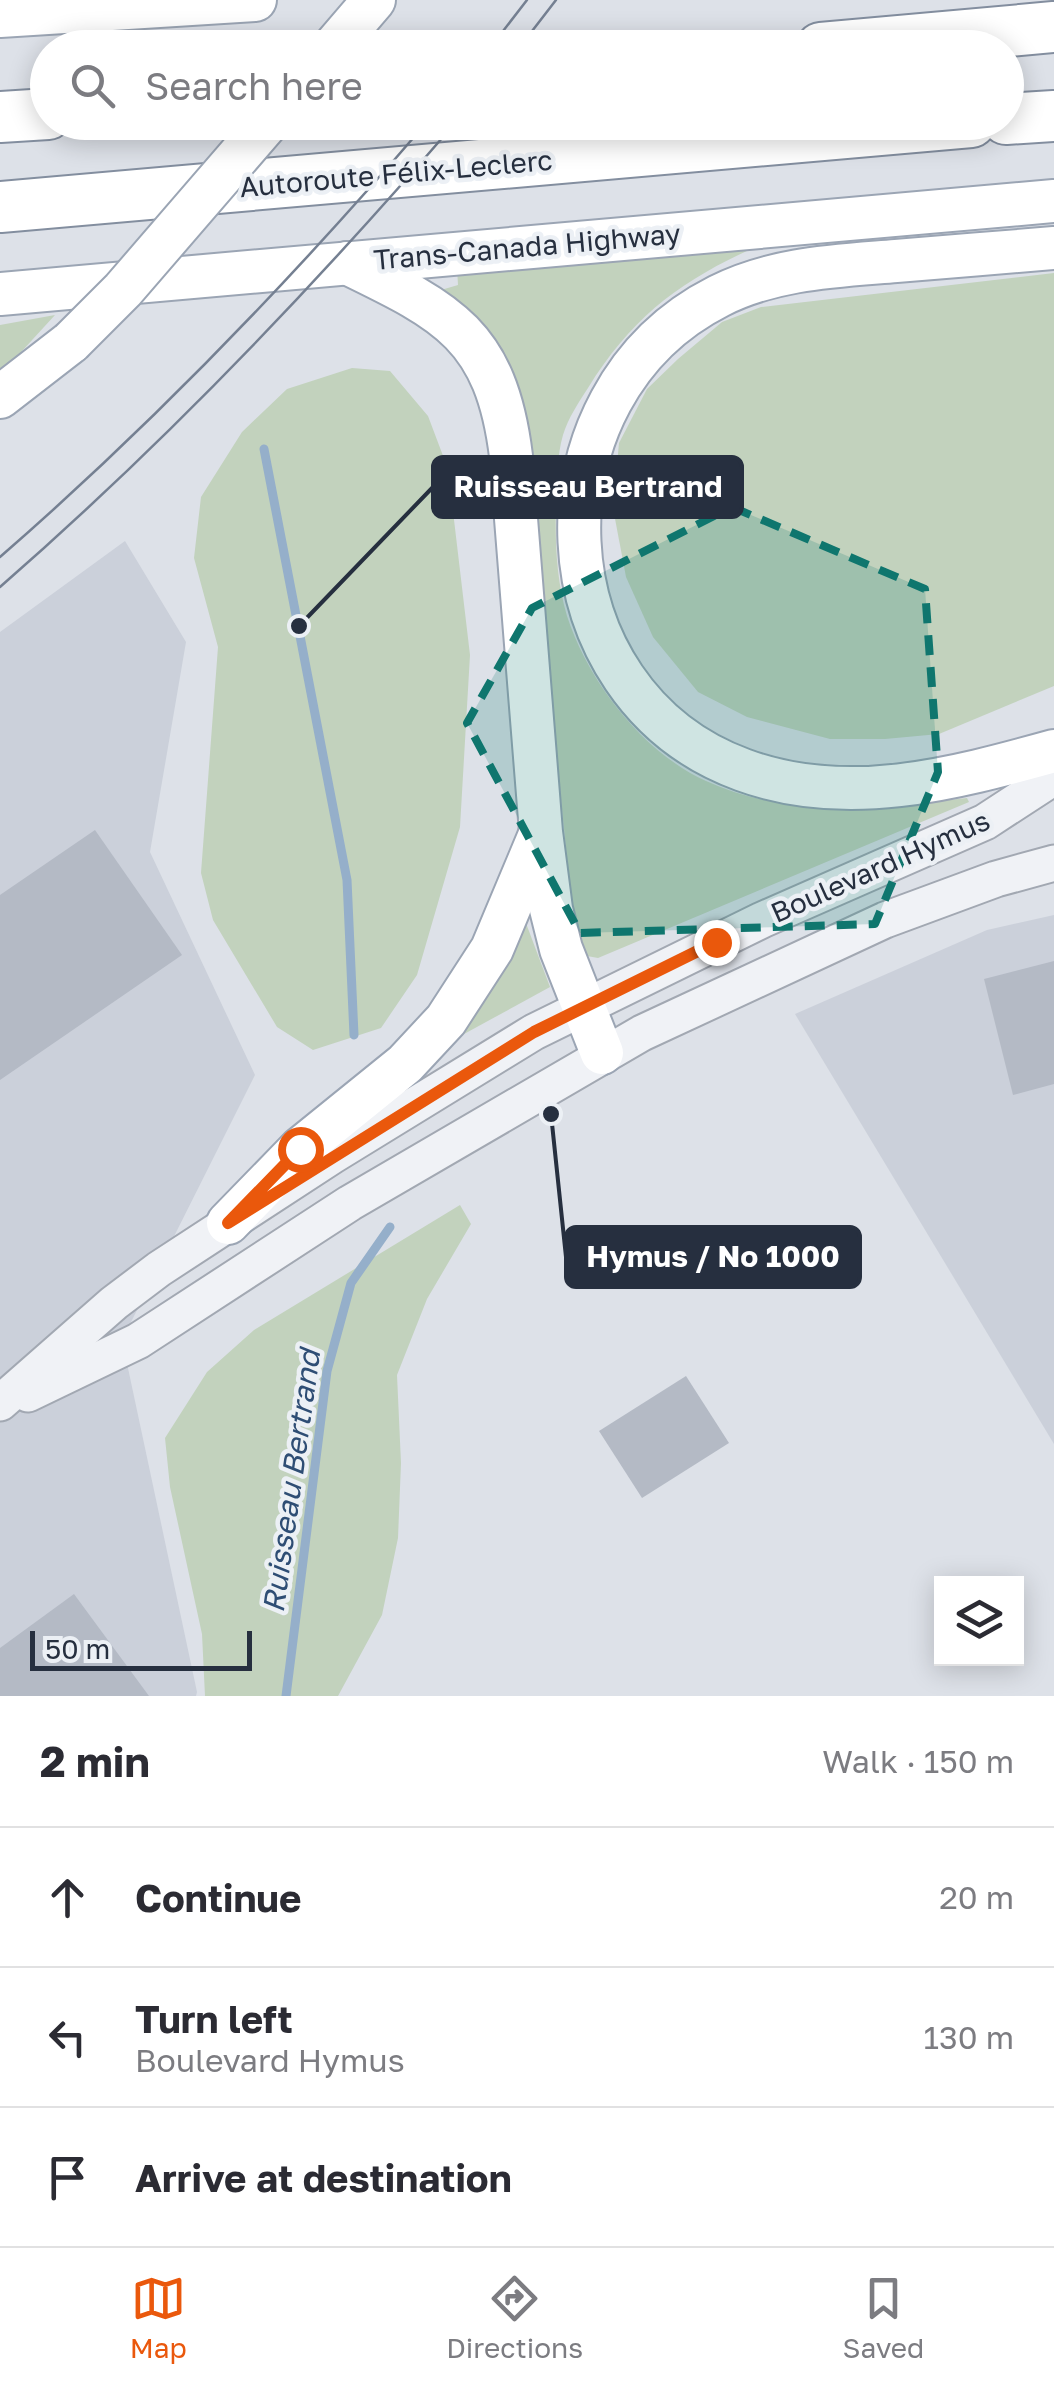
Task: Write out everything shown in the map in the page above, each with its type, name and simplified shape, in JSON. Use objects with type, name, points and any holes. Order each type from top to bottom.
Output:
[{"type":"highway","points":[[1021,30],[1054,27]]},
{"type":"highway","points":[[0,117],[30,115]]},
{"type":"highway","points":[[1024,118],[1054,116]]},
{"type":"highway","name":"Autoroute Félix-Leclerc","points":[[0,207],[765,140]]},
{"type":"main road","points":[[0,16],[255,0]]},
{"type":"main road","points":[[348,30],[374,0]]},
{"type":"main road","points":[[0,397],[71,342],[122,290],[252,140]]},
{"type":"main road","name":"Trans-Canada Highway","points":[[0,294],[1054,201]]},
{"type":"main road","points":[[1054,248],[804,270],[741,286],[704,304],[648,350],[612,399],[585,464],[578,538],[582,577],[592,613],[625,678],[673,730],[724,762],[790,783],[866,788],[942,780],[1054,750]]},
{"type":"main road","points":[[346,262],[418,297],[452,320],[485,362],[498,388],[512,456],[541,832],[555,931],[602,1053]]},
{"type":"main road","points":[[228,1223],[300,1149],[405,1064],[446,1020],[492,949],[541,832]]},
{"type":"street","name":"Boulevard Hymus","points":[[0,1405],[114,1303],[228,1223],[490,1059],[584,1007],[762,920],[985,822],[1054,777]]},
{"type":"street","name":"Boulevard Hymus","points":[[0,1405],[138,1341],[350,1203],[602,1053],[885,920],[996,878],[1054,863]]},
{"type":"highlighted area","points":[[732,507],[925,589],[938,772],[875,924],[580,933],[467,723],[532,608]]},
{"type":"shaded area","points":[[125,541],[186,642],[150,852],[255,1075],[122,1340],[197,1692],[196,1696],[0,1696],[0,632]]},
{"type":"shaded area","points":[[1054,915],[1054,1444],[795,1014],[987,930]]},
{"type":"green space","points":[[760,245],[707,271],[642,320],[605,362],[571,416],[560,451],[556,545],[563,602],[576,641],[603,689],[639,733],[660,752],[706,781],[738,793],[802,806],[867,807],[967,798],[969,802],[598,958],[587,956],[574,927],[524,435],[441,290],[458,285],[457,268]]},
{"type":"green space","points":[[1054,273],[1054,686],[939,734],[885,739],[830,739],[747,717],[698,692],[653,637],[626,577],[613,508],[619,443],[647,389],[722,322],[761,307]]},
{"type":"green space","points":[[55,315],[0,375],[0,325]]},
{"type":"green space","points":[[352,368],[390,371],[428,416],[448,469],[470,655],[460,827],[417,975],[381,1028],[313,1050],[277,1027],[213,920],[201,873],[218,647],[194,558],[201,497],[242,432],[287,389]]},
{"type":"green space","points":[[521,910],[550,987],[433,1051]]},
{"type":"green space","points":[[460,1205],[471,1224],[427,1299],[397,1375],[401,1463],[398,1538],[382,1615],[338,1696],[205,1696],[202,1634],[170,1487],[165,1438],[207,1372],[254,1330]]},
{"type":"building","points":[[95,830],[182,955],[0,1080],[0,895]]},
{"type":"building","points":[[1054,961],[1054,1084],[1013,1095],[984,979]]},
{"type":"building","points":[[686,1376],[729,1443],[642,1498],[599,1431]]},
{"type":"building","points":[[74,1594],[149,1696],[0,1696],[0,1648]]},
{"type":"waterway","name":"Ruisseau Bertrand","points":[[264,449],[347,880],[354,1035]]},
{"type":"waterway","name":"Ruisseau Bertrand","points":[[286,1696],[327,1371],[351,1283],[390,1227]]},
{"type":"tram line","points":[[504,30],[527,0]]},
{"type":"tram line","points":[[533,30],[556,0]]},
{"type":"tram line","points":[[0,557],[113,455],[221,347],[411,140]]},
{"type":"tram line","points":[[0,587],[179,421],[348,244],[440,140]]},
{"type":"place","name":"Ruisseau Bertrand","points":[[299,626]]},
{"type":"place","name":"Hymus / No 1000","points":[[551,1114]]},
{"type":"route","points":[[300,1149],[228,1223],[534,1032],[716,942]]}]
